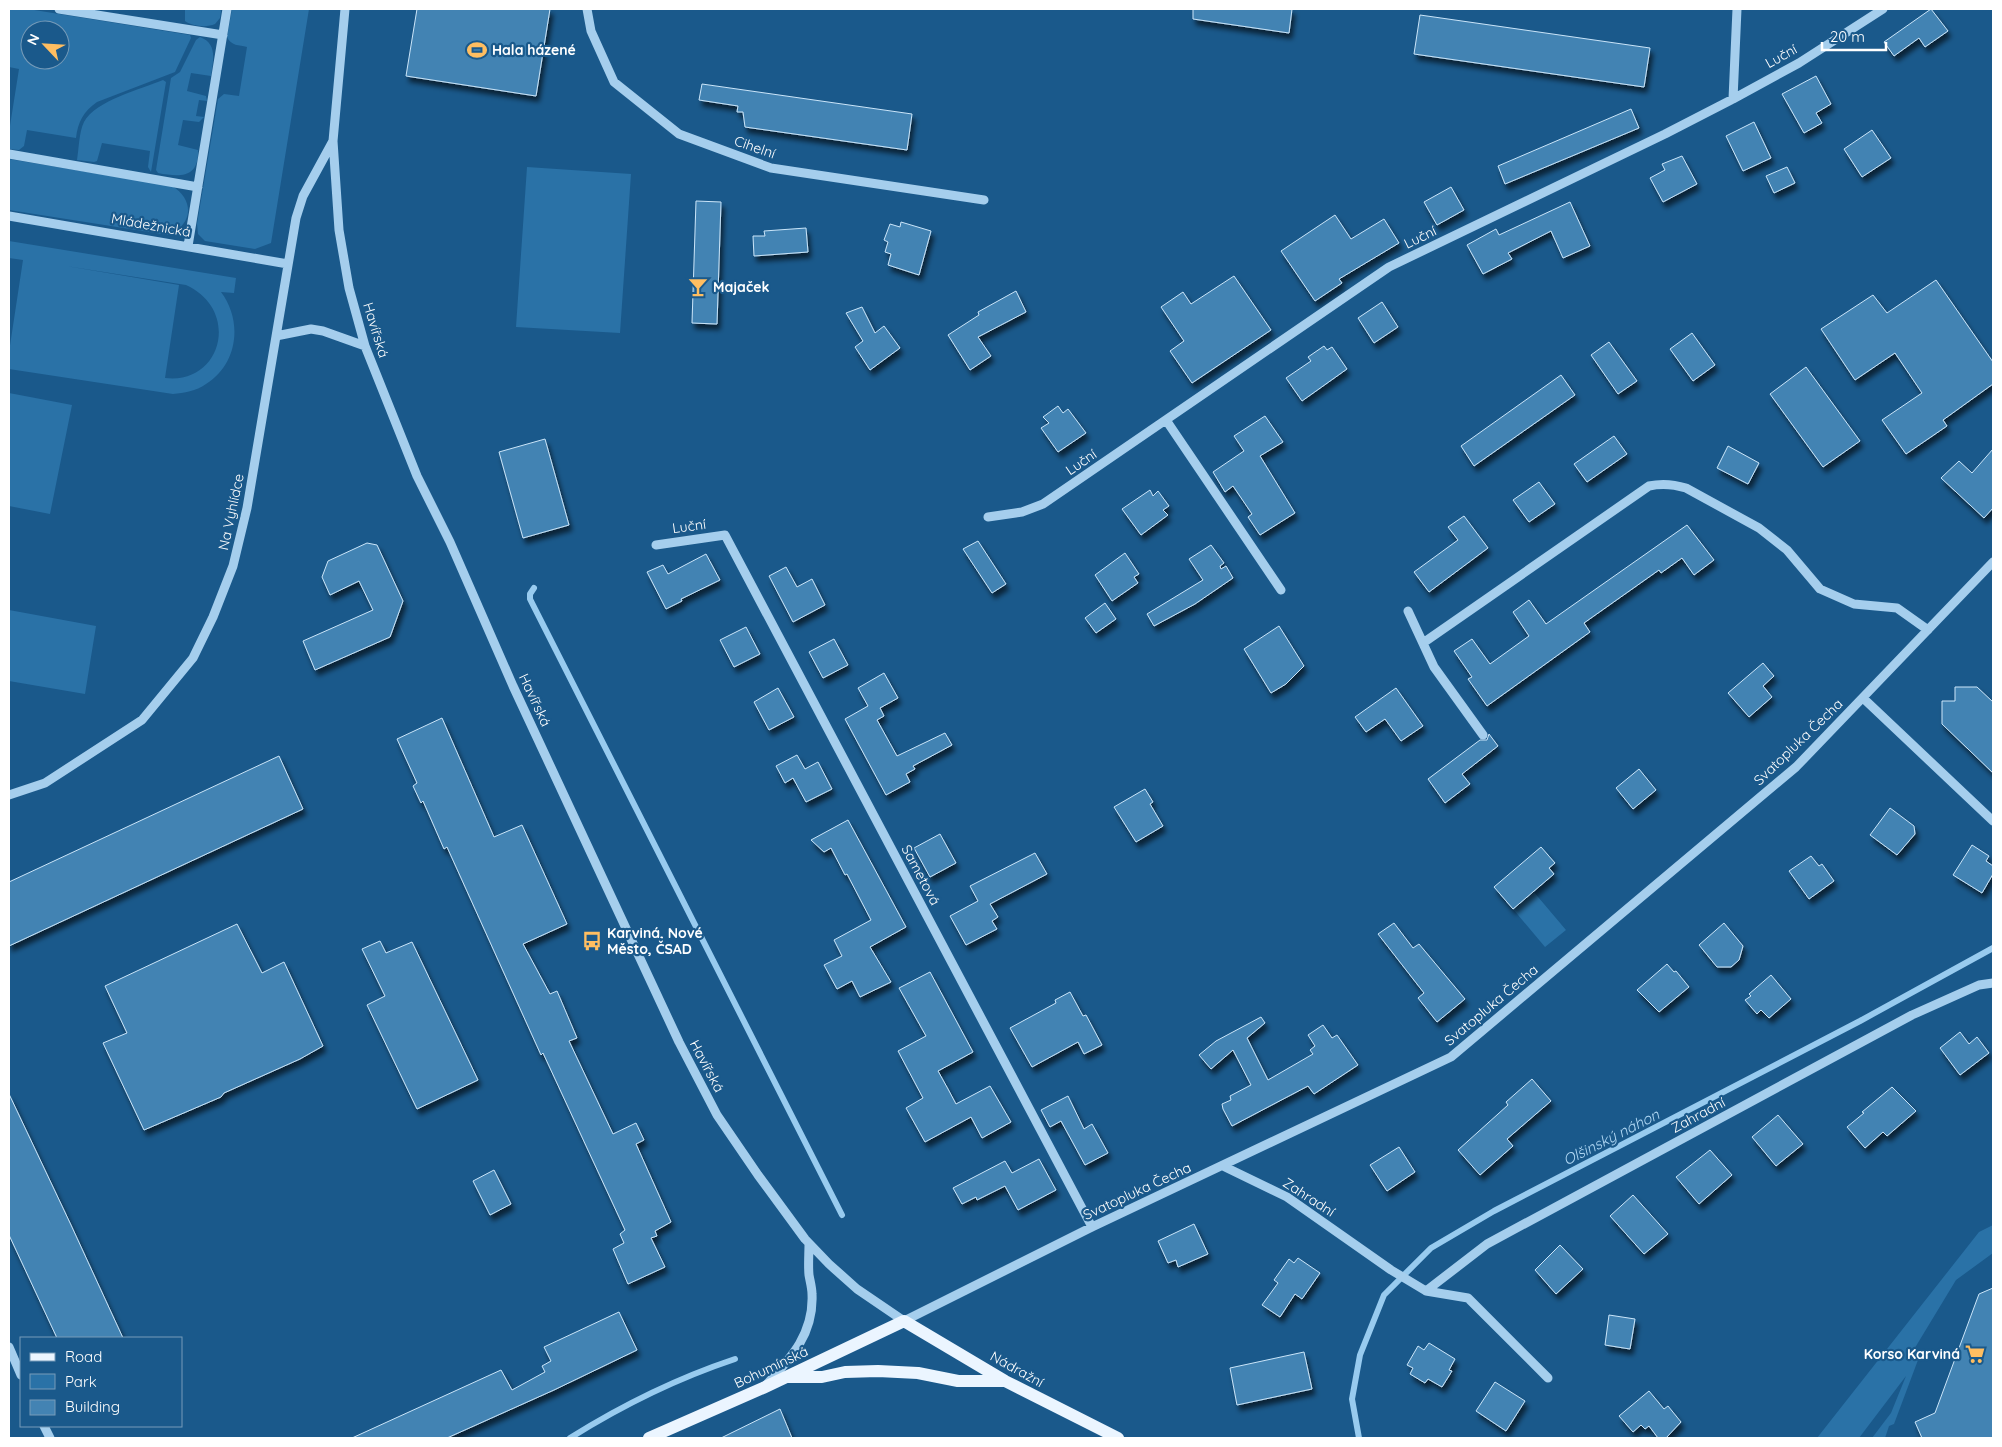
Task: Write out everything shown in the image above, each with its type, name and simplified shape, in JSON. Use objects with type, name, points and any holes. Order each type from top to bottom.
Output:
[{"type":"main road","name":"Bohumínská","points":[[649,1438],[763,1388],[904,1321]]},
{"type":"main road","name":"Nádražní","points":[[904,1321],[1005,1381],[1118,1438]]},
{"type":"main road","points":[[784,1377],[822,1377],[846,1372],[878,1371],[918,1373],[958,1381],[1005,1381]]},
{"type":"street","points":[[59,9],[223,35]]},
{"type":"street","points":[[188,246],[227,9]]},
{"type":"street","name":"Havířská","points":[[345,9],[333,141],[338,230],[349,288],[365,346],[417,476],[450,542],[513,686],[679,1042],[717,1115],[809,1244],[857,1289],[904,1321]]},
{"type":"street","name":"Cihelní","points":[[587,9],[591,31],[614,82],[678,134],[772,168],[984,200]]},
{"type":"street","points":[[1733,99],[1737,9]]},
{"type":"street","name":"Luční","points":[[988,517],[1022,512],[1043,504],[1389,267],[1665,134],[1733,99],[1799,63],[1883,9]]},
{"type":"street","name":"Na Vyhlídce","points":[[9,795],[45,782],[142,720],[193,658],[213,617],[233,566],[247,508],[296,218],[303,196],[333,141]]},
{"type":"street","points":[[9,154],[198,187]]},
{"type":"street","name":"Mládežnická","points":[[9,216],[288,264]]},
{"type":"street","points":[[276,336],[311,329],[323,331],[365,346]]},
{"type":"street","points":[[1166,420],[1281,590]]},
{"type":"street","points":[[1424,643],[1649,486],[1660,484],[1674,484],[1686,488],[1758,528],[1787,550],[1820,589],[1854,604],[1897,608],[1928,630]]},
{"type":"street","name":"Luční","points":[[656,545],[725,535]]},
{"type":"street","name":"Sametová","points":[[725,535],[1092,1227]]},
{"type":"street","name":"Svatopluka Čecha","points":[[904,1321],[1092,1227],[1451,1057],[1796,767],[1993,562]]},
{"type":"street","points":[[1408,611],[1434,666],[1483,735]]},
{"type":"street","points":[[1863,698],[1993,821]]},
{"type":"street","name":"Zahradní","points":[[1426,1291],[1495,1239],[1912,1015],[1979,985],[1993,983]]},
{"type":"street","name":"Zahradní","points":[[1223,1166],[1287,1196],[1391,1270],[1426,1291],[1468,1298],[1548,1378]]},
{"type":"street","points":[[763,1388],[791,1358],[803,1340],[809,1326],[812,1312],[812,1292],[809,1274],[809,1244]]},
{"type":"street","points":[[9,1347],[20,1372]]},
{"type":"green space","points":[[9,9],[28,9],[190,35],[191,38],[175,72],[97,102],[82,118],[76,138],[27,130],[24,146],[19,150],[9,149],[9,132],[19,69],[9,67]]},
{"type":"green space","points":[[185,9],[220,9],[220,18],[215,24],[195,25],[185,21]]},
{"type":"green space","points":[[232,9],[309,9],[271,243],[255,249],[205,241],[198,234],[197,224],[218,99],[224,94],[239,96],[247,47],[233,44],[227,37]]},
{"type":"green space","points":[[200,37],[206,40],[212,48],[211,76],[191,73],[187,91],[206,96],[207,101],[199,100],[196,116],[204,117],[199,122],[183,120],[178,145],[198,150],[195,166],[186,174],[158,173],[156,170],[171,78],[180,72],[196,40]]},
{"type":"green space","points":[[163,80],[166,82],[151,172],[148,167],[150,151],[102,143],[97,161],[77,160],[81,130],[84,122],[90,115],[119,96]]},
{"type":"green space","points":[[9,159],[172,186],[185,198],[188,212],[186,219],[176,231],[168,235],[9,210]]},
{"type":"green space","points":[[527,167],[631,174],[620,333],[516,327]]},
{"type":"green space","points":[[9,241],[236,278],[234,293],[221,292],[228,303],[232,316],[234,341],[231,354],[217,375],[206,384],[190,391],[173,394],[9,369],[9,352],[23,260],[9,258]],"holes":[[[66,266],[186,285],[203,296],[214,311],[219,327],[218,344],[211,358],[200,370],[185,377],[165,378],[179,285]]]},
{"type":"green space","points":[[9,393],[72,405],[50,514],[9,506]]},
{"type":"green space","points":[[9,610],[96,626],[85,694],[9,681]]},
{"type":"green space","points":[[1533,891],[1566,930],[1545,947],[1513,909]]},
{"type":"green space","points":[[1993,1225],[1993,1253],[1956,1280],[1910,1356],[1918,1360],[1894,1424],[1889,1426],[1885,1438],[1872,1438],[1891,1413],[1906,1376],[1859,1438],[1817,1438],[1979,1232]]},
{"type":"building","name":"Hala házené","points":[[417,9],[550,9],[536,96],[406,76]]},
{"type":"building","points":[[1193,9],[1292,9],[1289,33],[1193,19]]},
{"type":"building","points":[[1931,9],[1948,31],[1925,47],[1919,38],[1894,56],[1884,42]]},
{"type":"building","points":[[1420,15],[1650,48],[1644,87],[1414,54]]},
{"type":"building","points":[[1816,76],[1831,104],[1816,113],[1822,123],[1804,133],[1782,94]]},
{"type":"building","points":[[702,84],[912,114],[907,150],[745,127],[743,112],[737,112],[738,106],[699,100]]},
{"type":"building","points":[[1631,109],[1639,128],[1505,184],[1498,166]]},
{"type":"building","points":[[1754,122],[1771,158],[1743,171],[1726,136]]},
{"type":"building","points":[[1872,130],[1891,158],[1862,177],[1844,149]]},
{"type":"building","points":[[1682,156],[1697,184],[1663,202],[1650,178],[1665,170],[1662,164]]},
{"type":"building","points":[[1787,167],[1795,183],[1774,193],[1766,176]]},
{"type":"building","points":[[1451,187],[1464,210],[1437,225],[1424,202]]},
{"type":"building","points":[[696,201],[721,202],[717,324],[692,323]]},
{"type":"building","points":[[1570,202],[1590,246],[1563,258],[1551,231],[1508,253],[1512,259],[1483,274],[1467,245],[1496,229],[1499,235]]},
{"type":"building","points":[[1335,215],[1351,239],[1384,219],[1399,243],[1339,279],[1342,283],[1315,301],[1281,251]]},
{"type":"building","points":[[901,222],[931,231],[919,275],[888,265],[891,254],[885,252],[888,242],[884,240],[890,224],[900,227]]},
{"type":"building","points":[[806,228],[808,252],[754,256],[753,236],[765,236],[764,231]]},
{"type":"building","points":[[1234,276],[1271,330],[1192,383],[1170,351],[1184,341],[1161,307],[1183,292],[1191,304]]},
{"type":"building","points":[[1936,280],[1993,362],[1993,384],[1943,420],[1947,426],[1906,454],[1882,420],[1922,393],[1895,353],[1855,380],[1821,329],[1873,295],[1887,313]]},
{"type":"building","points":[[1016,291],[1026,312],[978,337],[991,356],[970,370],[948,335],[979,315],[978,312]]},
{"type":"building","points":[[1382,302],[1398,327],[1374,343],[1358,318]]},
{"type":"building","points":[[862,307],[875,333],[884,326],[900,348],[870,370],[855,347],[863,341],[846,313]]},
{"type":"building","points":[[1692,333],[1715,365],[1693,381],[1670,349]]},
{"type":"building","points":[[1609,342],[1637,381],[1618,394],[1591,355]]},
{"type":"building","points":[[1324,346],[1327,350],[1332,347],[1347,369],[1302,401],[1286,378],[1311,361],[1308,357]]},
{"type":"building","points":[[1806,367],[1860,441],[1823,467],[1770,394]]},
{"type":"building","points":[[1561,375],[1575,395],[1474,466],[1461,446]]},
{"type":"building","points":[[1058,406],[1063,413],[1068,409],[1086,433],[1058,452],[1041,428],[1049,423],[1043,417]]},
{"type":"building","points":[[1265,416],[1283,442],[1260,456],[1295,513],[1260,535],[1248,517],[1252,514],[1233,486],[1225,492],[1213,472],[1244,451],[1234,436]]},
{"type":"building","points":[[1614,436],[1627,454],[1587,482],[1574,464]]},
{"type":"building","points":[[545,439],[569,525],[523,538],[499,452]]},
{"type":"building","points":[[1728,446],[1759,463],[1748,484],[1717,468]]},
{"type":"building","points":[[1993,449],[1993,508],[1984,518],[1941,478],[1959,461],[1972,473]]},
{"type":"building","points":[[1539,482],[1555,504],[1529,522],[1513,500]]},
{"type":"building","points":[[1150,490],[1153,496],[1158,491],[1169,506],[1163,510],[1168,515],[1141,535],[1122,509]]},
{"type":"building","points":[[1464,516],[1488,548],[1429,592],[1414,572],[1458,540],[1448,527]]},
{"type":"building","points":[[1687,525],[1714,560],[1694,575],[1682,558],[1661,573],[1659,570],[1584,623],[1590,632],[1487,706],[1468,679],[1472,677],[1454,651],[1472,639],[1490,664],[1529,636],[1513,612],[1529,600],[1546,624]]},
{"type":"building","points":[[978,541],[1006,584],[992,593],[963,549]]},
{"type":"building","points":[[367,543],[377,545],[403,601],[390,637],[315,670],[303,641],[373,610],[359,581],[330,595],[322,577],[328,561]]},
{"type":"building","points":[[1211,545],[1224,563],[1220,566],[1221,569],[1226,566],[1233,578],[1195,604],[1154,626],[1147,614],[1203,580],[1189,559]]},
{"type":"building","points":[[1125,553],[1139,574],[1134,577],[1138,583],[1112,601],[1095,575]]},
{"type":"building","points":[[706,554],[720,580],[681,599],[682,601],[666,609],[647,572],[663,565],[668,574]]},
{"type":"building","points":[[786,567],[797,587],[812,579],[825,605],[793,622],[769,576]]},
{"type":"building","points":[[1105,603],[1116,619],[1096,633],[1085,618]]},
{"type":"building","points":[[1279,626],[1304,666],[1286,684],[1271,693],[1244,649]]},
{"type":"building","points":[[746,627],[760,654],[734,667],[720,640]]},
{"type":"building","points":[[834,639],[848,665],[823,678],[809,652]]},
{"type":"building","points":[[1763,663],[1774,676],[1763,686],[1772,697],[1749,717],[1728,693]]},
{"type":"building","points":[[884,673],[898,698],[880,708],[884,716],[877,720],[897,756],[945,733],[952,745],[913,766],[915,769],[906,774],[910,782],[886,795],[845,719],[868,706],[858,688]]},
{"type":"building","points":[[1955,687],[1977,687],[1993,702],[1993,773],[1942,724],[1942,701],[1955,701]]},
{"type":"building","points":[[778,688],[794,717],[769,730],[754,702]]},
{"type":"building","points":[[1396,688],[1423,726],[1401,741],[1385,719],[1366,732],[1355,717]]},
{"type":"building","points":[[442,718],[494,837],[522,825],[567,924],[523,944],[550,994],[557,991],[577,1038],[569,1041],[613,1134],[636,1123],[644,1140],[636,1144],[671,1222],[655,1231],[657,1236],[651,1238],[665,1267],[628,1284],[613,1249],[624,1243],[620,1234],[625,1230],[543,1053],[541,1055],[447,847],[444,849],[423,801],[421,803],[413,786],[417,783],[397,739]]},
{"type":"building","points":[[1489,734],[1498,746],[1462,774],[1470,784],[1445,803],[1428,779],[1480,740],[1487,740]]},
{"type":"building","points":[[797,755],[805,769],[818,762],[832,789],[806,802],[793,778],[785,783],[776,766]]},
{"type":"building","points":[[279,756],[303,809],[9,946],[9,882]]},
{"type":"building","points":[[1639,769],[1656,790],[1633,809],[1616,788]]},
{"type":"building","points":[[1145,789],[1153,802],[1150,804],[1163,826],[1136,842],[1114,807]]},
{"type":"building","points":[[1890,808],[1914,826],[1915,834],[1897,855],[1870,835]]},
{"type":"building","points":[[848,820],[906,927],[870,947],[891,982],[860,997],[852,981],[837,989],[824,965],[842,956],[834,940],[871,920],[831,848],[824,852],[811,840]]},
{"type":"building","points":[[940,834],[956,863],[930,877],[914,848]]},
{"type":"building","points":[[1972,845],[1989,856],[1986,861],[1993,866],[1993,874],[1982,893],[1953,875]]},
{"type":"building","points":[[1541,847],[1555,863],[1549,868],[1554,874],[1513,909],[1494,887]]},
{"type":"building","points":[[1035,853],[1047,874],[990,904],[998,917],[992,921],[997,929],[966,945],[950,916],[978,901],[970,886]]},
{"type":"building","points":[[1811,856],[1819,866],[1822,864],[1834,881],[1809,899],[1789,871]]},
{"type":"building","points":[[1394,923],[1413,948],[1419,944],[1465,999],[1437,1022],[1418,998],[1424,993],[1378,934]]},
{"type":"building","points":[[1724,923],[1743,946],[1739,960],[1731,967],[1717,967],[1699,945]]},
{"type":"building","points":[[237,924],[262,973],[284,962],[323,1046],[300,1059],[224,1093],[221,1097],[144,1130],[103,1043],[127,1033],[105,986]]},
{"type":"building","points":[[380,941],[386,953],[412,942],[478,1080],[417,1109],[367,1005],[385,996],[362,949]]},
{"type":"building","points":[[1667,964],[1674,972],[1676,971],[1689,987],[1659,1012],[1637,990]]},
{"type":"building","points":[[930,972],[973,1052],[938,1071],[956,1104],[990,1086],[1011,1122],[982,1138],[971,1117],[925,1142],[906,1108],[923,1098],[898,1051],[926,1036],[899,988]]},
{"type":"building","points":[[1771,975],[1791,999],[1769,1018],[1761,1010],[1757,1014],[1745,1000],[1751,996],[1749,994]]},
{"type":"building","points":[[1070,992],[1083,1016],[1086,1015],[1102,1045],[1084,1054],[1078,1042],[1032,1067],[1010,1028],[1056,1003],[1055,1000]]},
{"type":"building","points":[[1261,1017],[1265,1023],[1247,1038],[1268,1080],[1313,1054],[1310,1050],[1315,1046],[1308,1035],[1323,1025],[1332,1038],[1337,1035],[1358,1065],[1314,1094],[1308,1086],[1232,1126],[1222,1104],[1231,1100],[1230,1096],[1251,1085],[1233,1050],[1211,1069],[1199,1055],[1216,1041]]},
{"type":"building","points":[[1960,1032],[1969,1044],[1977,1037],[1989,1053],[1960,1075],[1940,1048]]},
{"type":"building","points":[[1532,1079],[1551,1101],[1507,1139],[1513,1146],[1480,1175],[1458,1150],[1508,1105],[1506,1102]]},
{"type":"building","points":[[1892,1087],[1916,1111],[1887,1136],[1883,1132],[1865,1148],[1847,1127]]},
{"type":"building","points":[[9,1094],[123,1337],[57,1337],[9,1235]]},
{"type":"building","points":[[1068,1096],[1084,1129],[1092,1124],[1108,1153],[1085,1165],[1061,1121],[1050,1127],[1041,1110]]},
{"type":"building","points":[[1778,1115],[1803,1144],[1776,1166],[1752,1137]]},
{"type":"building","points":[[1399,1147],[1415,1172],[1387,1191],[1370,1165]]},
{"type":"building","points":[[1710,1150],[1732,1175],[1699,1204],[1676,1177]]},
{"type":"building","points":[[1039,1159],[1056,1190],[1018,1210],[1005,1186],[977,1200],[976,1197],[962,1204],[953,1188],[1005,1161],[1012,1173]]},
{"type":"building","points":[[494,1170],[511,1204],[490,1215],[473,1181]]},
{"type":"building","points":[[1633,1195],[1668,1234],[1644,1254],[1610,1216]]},
{"type":"building","points":[[1194,1224],[1208,1254],[1178,1267],[1176,1260],[1168,1263],[1158,1241]]},
{"type":"building","points":[[1560,1245],[1583,1269],[1556,1294],[1535,1270]]},
{"type":"building","points":[[1298,1258],[1320,1273],[1302,1299],[1295,1294],[1280,1317],[1262,1305],[1278,1283],[1274,1280],[1289,1259],[1294,1263]]},
{"type":"building","name":"Korso Karviná","points":[[1993,1288],[1993,1438],[1922,1438],[1915,1422],[1935,1413],[1979,1294]]},
{"type":"building","points":[[619,1312],[637,1350],[554,1390],[447,1438],[352,1438],[501,1370],[512,1390],[545,1372],[542,1366],[551,1361],[544,1347]]},
{"type":"building","points":[[1609,1315],[1635,1319],[1630,1349],[1605,1345]]},
{"type":"building","points":[[1429,1343],[1455,1359],[1449,1370],[1452,1371],[1442,1387],[1428,1379],[1425,1383],[1410,1374],[1413,1368],[1407,1365],[1418,1346],[1424,1350]]},
{"type":"building","points":[[1304,1352],[1312,1389],[1237,1405],[1230,1368]]},
{"type":"building","points":[[1495,1382],[1525,1401],[1506,1431],[1476,1411]]},
{"type":"building","points":[[1649,1391],[1664,1409],[1668,1406],[1681,1422],[1666,1438],[1658,1438],[1649,1426],[1645,1429],[1641,1425],[1633,1432],[1619,1416]]},
{"type":"building","points":[[780,1409],[792,1438],[721,1438]]},
{"type":"waterway","points":[[534,588],[530,594],[530,599],[842,1215]]},
{"type":"waterway","name":"Olšinský náhon","points":[[1359,1438],[1352,1399],[1360,1355],[1384,1295],[1431,1248],[1494,1211],[1860,1021],[1993,948]]},
{"type":"waterway","points":[[570,1438],[650,1394],[692,1375],[735,1359]]},
{"type":"place","name":"Hala házené","points":[[477,50]]},
{"type":"place","name":"Majaček","points":[[698,287]]},
{"type":"place","name":"Karviná, Nové Město, ČSAD","points":[[592,941]]},
{"type":"place","name":"Korso Karviná","points":[[1975,1354]]}]
